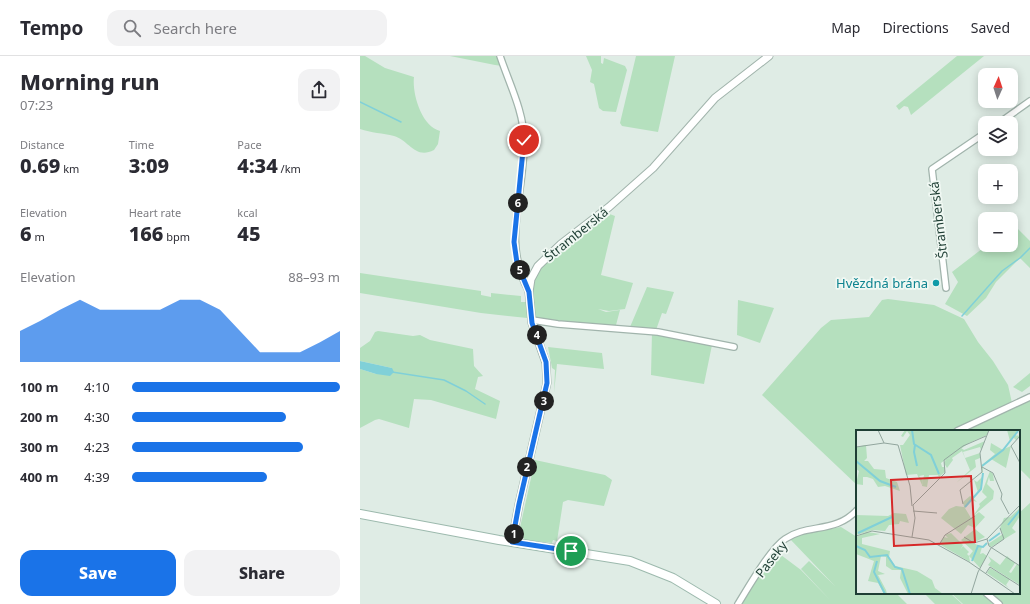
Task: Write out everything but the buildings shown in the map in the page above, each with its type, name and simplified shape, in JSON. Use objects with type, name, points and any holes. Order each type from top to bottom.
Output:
[{"type":"main road","points":[[360,514],[512,542],[621,559],[655,569],[677,580],[716,604]]},
{"type":"street","points":[[500,56],[520,113],[524,140],[514,242],[517,263],[529,292]]},
{"type":"street","name":"Štramberská","points":[[512,542],[519,504],[547,383],[546,362],[532,320],[529,292],[531,279],[543,260],[609,207],[652,168],[715,98],[769,56]]},
{"type":"street","points":[[1009,116],[1030,101]]},
{"type":"street","name":"Štramberská","points":[[946,288],[932,169],[978,138]]},
{"type":"street","points":[[532,320],[558,324],[658,332],[734,348]]},
{"type":"street","points":[[959,430],[1030,397]]},
{"type":"street","name":"Paseky","points":[[738,604],[775,549],[785,539],[800,532],[840,524],[856,511]]},
{"type":"street","points":[[987,594],[999,604]]},
{"type":"green space","points":[[360,56],[365,56],[385,68],[414,77],[416,100],[419,108],[428,123],[433,128],[440,131],[438,144],[434,150],[422,153],[394,136],[360,129]]},
{"type":"green space","points":[[450,56],[498,56],[502,66],[495,65]]},
{"type":"green space","points":[[586,56],[601,56],[601,63],[603,64],[604,58],[625,66],[627,70],[616,112],[603,111],[599,108],[594,84],[590,82],[592,70]]},
{"type":"green space","points":[[636,56],[675,56],[658,132],[622,126],[620,123]]},
{"type":"green space","points":[[957,56],[984,56],[911,115],[908,107],[904,106],[899,110],[896,106]]},
{"type":"green space","points":[[607,213],[615,216],[601,275],[633,283],[625,309],[609,311],[598,309],[606,312],[620,310],[616,325],[567,324],[536,319],[533,302],[533,284],[542,266],[559,250]]},
{"type":"green space","points":[[1018,229],[1030,241],[1030,268],[1020,258],[996,282],[986,298],[967,316],[945,304],[958,282],[952,272],[978,252],[1018,252]]},
{"type":"green space","points":[[360,273],[481,291],[481,295],[491,297],[491,293],[521,296],[521,302],[526,302],[528,316],[527,318],[481,313],[360,293]]},
{"type":"green space","points":[[647,287],[674,292],[666,314],[662,313],[656,330],[630,327]]},
{"type":"green space","points":[[888,299],[934,305],[964,319],[1008,385],[1012,403],[956,430],[856,430],[856,484],[762,395],[821,328],[831,320],[869,317],[882,300]]},
{"type":"green space","points":[[738,300],[774,308],[760,343],[737,335]]},
{"type":"green space","points":[[378,331],[413,336],[420,335],[430,340],[473,349],[474,366],[483,376],[478,377],[475,389],[500,401],[496,419],[431,400],[414,399],[409,428],[379,419],[360,428],[360,369],[376,374],[392,368],[360,361],[360,348],[370,341],[375,332]]},
{"type":"green space","points":[[652,332],[712,345],[704,384],[651,375]]},
{"type":"green space","points":[[548,347],[602,353],[604,369],[557,364],[554,393],[555,370],[552,368]]},
{"type":"green space","points":[[1030,373],[1030,386],[1022,392],[1013,387]]},
{"type":"green space","points":[[1030,400],[1030,479],[1020,469],[1020,430],[963,430]]},
{"type":"green space","points":[[535,460],[605,475],[612,480],[604,506],[568,500],[563,502],[557,541],[553,540],[552,543],[525,540],[519,532]]},
{"type":"green space","points":[[1030,503],[1030,604],[1001,604],[990,594],[1020,594],[1020,512]]},
{"type":"green space","points":[[841,527],[856,536],[856,594],[897,594],[907,604],[740,604],[777,552],[801,570],[831,601],[801,569],[809,561],[835,586],[790,539],[804,533]]},
{"type":"green space","points":[[925,594],[951,594],[962,604],[935,604]]},
{"type":"green space","points":[[952,594],[984,594],[996,604],[963,604]]},
{"type":"water","points":[[360,361],[392,368],[394,372],[390,376],[376,374],[360,369]]},
{"type":"waterway","points":[[360,102],[401,122]]},
{"type":"waterway","points":[[962,316],[1002,271],[1020,258],[1030,248]]},
{"type":"waterway","points":[[392,372],[444,380],[466,391],[485,404]]},
{"type":"place","name":"Hvězdná brána","points":[[936,283]]},
{"type":"route","points":[[524,140],[514,242],[517,263],[529,292],[532,323],[546,362],[547,383],[525,476],[512,542],[571,551]]}]
